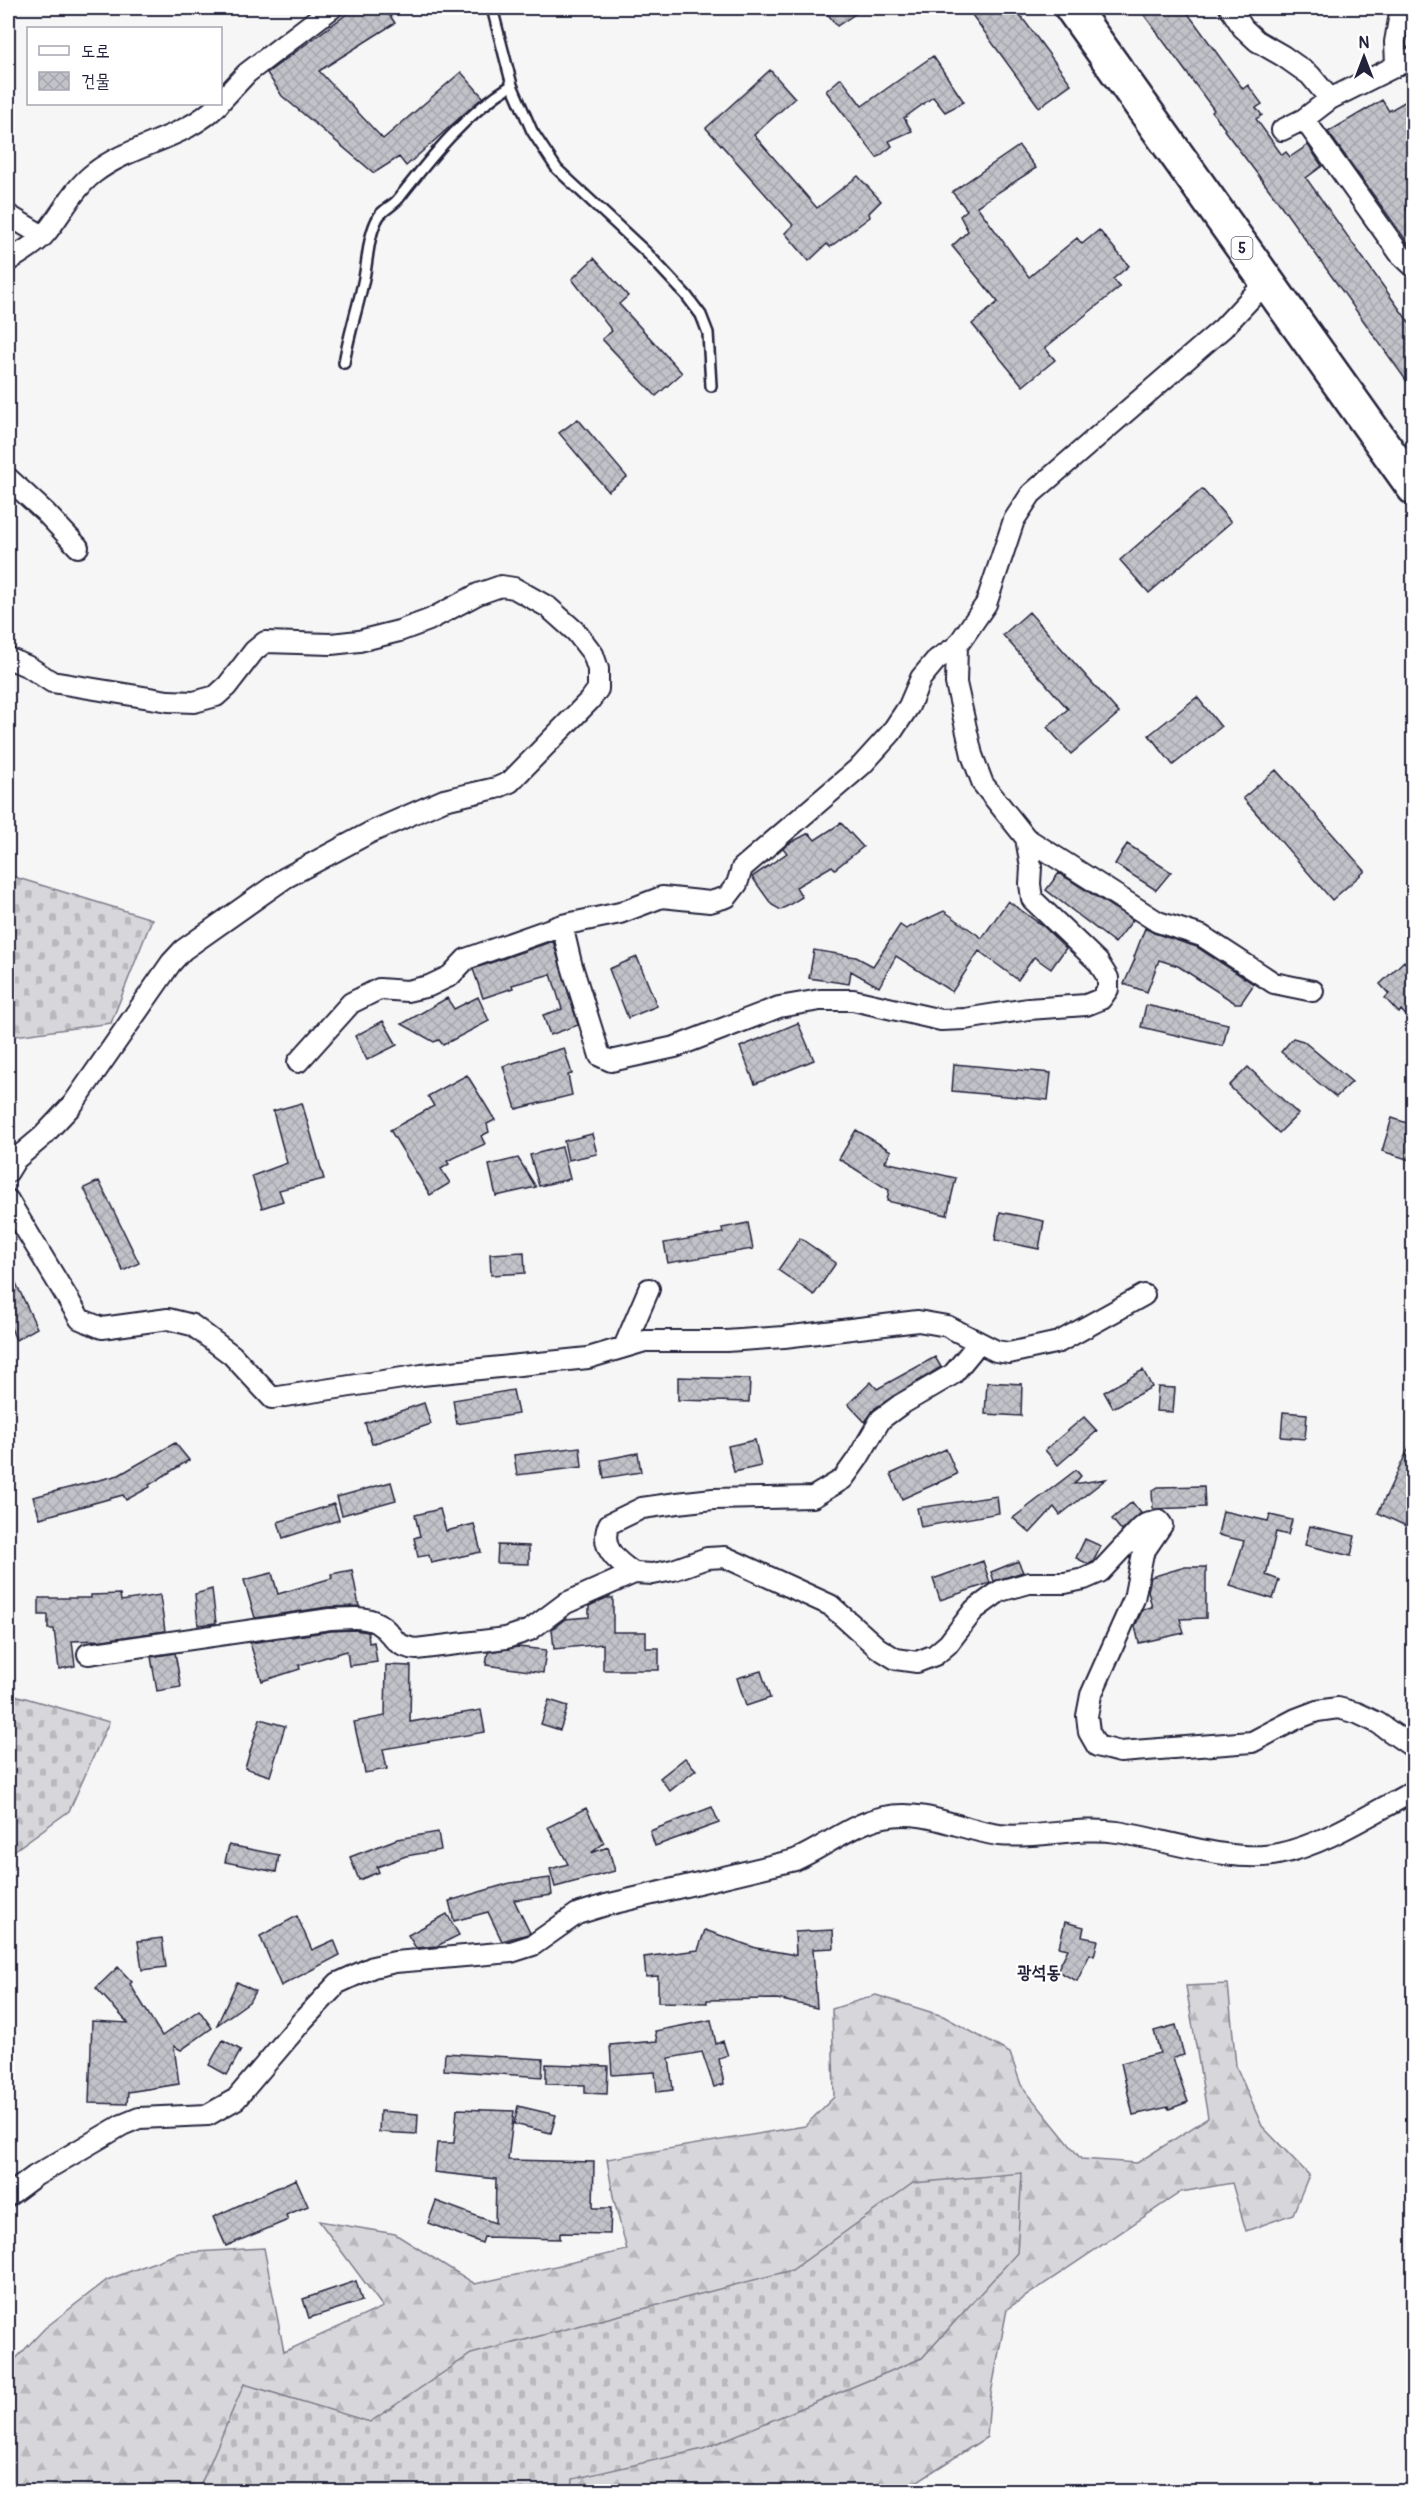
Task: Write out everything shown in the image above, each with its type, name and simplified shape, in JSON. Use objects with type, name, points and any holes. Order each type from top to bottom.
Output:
[{"type":"highway","name":"5","points":[[1072,8],[1413,488]]},
{"type":"street","points":[[222,101],[247,73],[332,8]]},
{"type":"street","points":[[1230,8],[1243,28],[1257,41],[1310,75],[1330,99]]},
{"type":"street","points":[[1282,130],[1304,119],[1330,99],[1405,61],[1395,42],[1401,8]]},
{"type":"street","points":[[8,261],[43,236],[93,173],[112,161],[190,125],[218,105]]},
{"type":"street","points":[[1304,119],[1409,257]]},
{"type":"street","points":[[8,215],[43,236]]},
{"type":"street","points":[[298,1062],[351,1003],[379,989],[406,991],[429,986],[450,976],[466,958],[561,926],[620,913],[662,897],[710,902],[727,897],[737,884],[742,868],[862,765],[891,733],[909,706],[921,678],[936,660],[957,646],[986,604],[1014,520],[1031,494],[1223,328],[1266,282]]},
{"type":"street","points":[[8,478],[45,512],[78,548]]},
{"type":"street","points":[[8,658],[29,667],[52,682],[168,701],[194,702],[216,696],[227,686],[254,651],[265,642],[331,644],[359,640],[429,620],[478,594],[501,586],[514,588],[548,607],[576,632],[593,654],[598,669],[598,689],[590,700],[510,782],[496,788],[444,800],[371,832],[285,878],[183,950],[171,963],[73,1104],[42,1137],[16,1159],[8,1172]]},
{"type":"street","points":[[957,646],[956,683],[972,755],[983,784],[1026,838],[1158,922],[1202,936],[1274,983],[1312,991]]},
{"type":"street","points":[[561,926],[600,1056],[611,1061],[675,1047],[779,1007],[820,1000],[853,1000],[941,1020],[965,1019],[1028,1009],[1086,1005],[1101,999],[1108,989],[1108,978],[1098,962],[1032,899],[1031,867],[1026,838]]},
{"type":"street","points":[[8,1200],[80,1319],[102,1328],[168,1319],[192,1325],[232,1355],[273,1398],[422,1375],[588,1358],[645,1341],[726,1341],[772,1338],[918,1321],[947,1326],[996,1350],[1009,1353],[1059,1342],[1144,1295]]},
{"type":"street","points":[[624,1347],[649,1290]]},
{"type":"street","points":[[634,1573],[618,1562],[607,1548],[604,1534],[609,1524],[642,1508],[677,1503],[713,1499],[813,1497],[843,1479],[881,1419],[900,1405],[953,1374],[972,1351],[974,1340]]},
{"type":"street","points":[[88,1653],[330,1619],[361,1618],[374,1621],[403,1647],[416,1649],[506,1638],[530,1630],[566,1603],[634,1573],[653,1574],[673,1570],[707,1558],[725,1557],[830,1605],[878,1648],[896,1659],[917,1662],[935,1655],[948,1644],[974,1610],[1000,1591],[1029,1583],[1065,1583],[1100,1572],[1140,1529],[1146,1524],[1159,1521],[1162,1525],[1143,1553],[1131,1609],[1091,1695],[1087,1716],[1089,1732],[1097,1746],[1120,1752],[1252,1742],[1296,1719],[1317,1711],[1338,1708],[1357,1713],[1378,1723],[1413,1748]]},
{"type":"street","points":[[8,2196],[35,2176],[122,2125],[139,2118],[208,2115],[223,2109],[236,2099],[303,2020],[338,1983],[373,1967],[395,1962],[511,1952],[533,1945],[578,1914],[606,1905],[795,1860],[856,1826],[883,1817],[903,1814],[933,1817],[999,1834],[1116,1832],[1220,1852],[1277,1855],[1310,1845],[1413,1791]]},
{"type":"lane","points":[[492,8],[512,85],[532,131],[557,170],[647,253],[686,295],[700,315],[708,333],[711,386]]},
{"type":"lane","points":[[344,363],[349,330],[356,309],[371,238],[380,216],[397,201],[440,146],[496,94],[512,85]]},
{"type":"green space","points":[[8,875],[152,919],[111,1023],[8,1037]]},
{"type":"green space","points":[[8,1693],[109,1722],[69,1811],[8,1855]]},
{"type":"green space","points":[[1228,1984],[1236,2066],[1262,2126],[1309,2175],[1293,2214],[1246,2231],[1232,2183],[1181,2192],[1007,2309],[990,2399],[987,2437],[902,2491],[8,2491],[8,2367],[45,2328],[107,2280],[179,2253],[264,2248],[284,2352],[383,2307],[319,2221],[395,2234],[475,2284],[627,2250],[613,2196],[607,2159],[805,2126],[834,2097],[832,2009],[876,1995],[943,2016],[1010,2053],[1021,2085],[1081,2159],[1137,2163],[1208,2118],[1186,1986]]},
{"type":"green space","points":[[1022,2173],[1017,2253],[922,2358],[703,2449],[573,2479],[572,2491],[198,2491],[244,2384],[370,2422],[471,2354],[792,2270],[913,2183]]},
{"type":"building","points":[[355,8],[385,8],[395,23],[319,71],[383,139],[461,72],[483,97],[406,166],[399,157],[374,173],[282,96],[267,73]]},
{"type":"building","points":[[823,8],[864,8],[837,26]]},
{"type":"building","points":[[967,8],[1015,8],[1071,84],[1039,107]]},
{"type":"building","points":[[1139,8],[1184,8],[1243,89],[1248,85],[1262,104],[1256,108],[1262,115],[1256,119],[1282,155],[1286,152],[1290,157],[1308,145],[1322,166],[1306,178],[1413,328],[1413,390],[1224,130],[1212,112],[1214,110]]},
{"type":"building","points":[[933,56],[964,102],[945,112],[933,97],[904,118],[912,131],[889,141],[892,146],[877,158],[826,91],[841,78],[862,106]]},
{"type":"building","points":[[770,70],[795,98],[754,135],[817,208],[858,176],[881,201],[869,213],[870,217],[830,247],[827,244],[809,261],[785,233],[793,225],[706,128]]},
{"type":"building","points":[[1413,97],[1413,201],[1406,209],[1413,219],[1413,250],[1328,132],[1382,100],[1389,111]]},
{"type":"building","points":[[1019,146],[1036,168],[977,206],[1029,277],[1077,238],[1082,244],[1099,230],[1129,266],[1113,279],[1120,287],[1045,348],[1055,360],[1023,386],[972,324],[998,302],[952,246],[968,231],[960,216],[967,210],[952,192]]},
{"type":"building","points":[[594,258],[628,296],[619,304],[682,373],[656,396],[602,339],[612,331],[572,279]]},
{"type":"building","points":[[578,419],[627,477],[608,491],[559,433]]},
{"type":"building","points":[[1202,489],[1231,522],[1149,593],[1120,560]]},
{"type":"building","points":[[1029,612],[1119,713],[1071,754],[1047,727],[1068,709],[1003,635]]},
{"type":"building","points":[[1197,697],[1221,727],[1173,765],[1149,735]]},
{"type":"building","points":[[1276,770],[1365,871],[1332,900],[1243,798]]},
{"type":"building","points":[[841,823],[863,847],[835,869],[832,866],[796,887],[802,897],[781,910],[772,905],[752,877],[787,853],[783,848],[790,843],[809,833],[815,840]]},
{"type":"building","points":[[1127,844],[1171,872],[1156,890],[1115,864]]},
{"type":"building","points":[[1059,873],[1133,920],[1115,943],[1046,890]]},
{"type":"building","points":[[1008,901],[1043,926],[1066,948],[1051,969],[1034,957],[1018,980],[979,951],[952,992],[896,956],[879,987],[851,971],[849,984],[809,978],[814,950],[856,957],[873,966],[900,925],[906,929],[944,911],[982,938]]},
{"type":"building","points":[[1145,928],[1197,947],[1254,984],[1241,1003],[1235,1003],[1178,966],[1159,960],[1147,992],[1124,984]]},
{"type":"building","points":[[553,941],[578,1025],[550,1035],[543,1015],[562,1009],[551,974],[512,985],[513,988],[483,998],[473,969]]},
{"type":"building","points":[[637,957],[657,1006],[628,1018],[609,969]]},
{"type":"building","points":[[1404,961],[1413,970],[1413,1023],[1401,1010],[1399,1013],[1385,998],[1389,994],[1380,984]]},
{"type":"building","points":[[478,997],[489,1021],[443,1045],[439,1040],[434,1042],[402,1024],[447,998],[454,1009]]},
{"type":"building","points":[[1146,1005],[1228,1024],[1223,1046],[1141,1027]]},
{"type":"building","points":[[383,1021],[397,1045],[367,1060],[355,1036]]},
{"type":"building","points":[[798,1023],[814,1060],[755,1084],[740,1047]]},
{"type":"building","points":[[1293,1038],[1303,1041],[1352,1082],[1336,1097],[1281,1052]]},
{"type":"building","points":[[564,1048],[572,1074],[568,1075],[572,1095],[516,1109],[503,1066]]},
{"type":"building","points":[[954,1064],[1051,1073],[1048,1100],[952,1091]]},
{"type":"building","points":[[1248,1067],[1298,1114],[1279,1133],[1229,1086]]},
{"type":"building","points":[[467,1075],[495,1120],[487,1124],[489,1132],[481,1136],[485,1144],[447,1161],[449,1164],[441,1169],[450,1183],[430,1195],[390,1130],[434,1106],[428,1096]]},
{"type":"building","points":[[302,1103],[324,1179],[279,1190],[283,1201],[262,1208],[252,1176],[287,1163],[273,1111]]},
{"type":"building","points":[[1392,1118],[1413,1125],[1413,1161],[1382,1151]]},
{"type":"building","points":[[856,1130],[891,1151],[885,1162],[956,1178],[947,1215],[887,1201],[889,1190],[839,1159]]},
{"type":"building","points":[[592,1134],[597,1154],[568,1160],[564,1141]]},
{"type":"building","points":[[562,1147],[570,1179],[539,1186],[530,1155]]},
{"type":"building","points":[[518,1158],[536,1187],[496,1196],[489,1165]]},
{"type":"building","points":[[99,1181],[139,1263],[123,1271],[84,1188]]},
{"type":"building","points":[[1000,1212],[1044,1221],[1039,1249],[995,1240]]},
{"type":"building","points":[[748,1223],[753,1249],[668,1263],[664,1243],[723,1233],[722,1228]]},
{"type":"building","points":[[800,1238],[836,1263],[814,1295],[778,1270]]},
{"type":"building","points":[[524,1252],[525,1273],[491,1275],[490,1254]]},
{"type":"building","points":[[8,1266],[37,1328],[16,1340],[8,1321]]},
{"type":"building","points":[[935,1357],[941,1367],[875,1408],[865,1422],[848,1404],[871,1382],[877,1389]]},
{"type":"building","points":[[1143,1370],[1152,1387],[1113,1408],[1104,1392]]},
{"type":"building","points":[[678,1377],[750,1379],[749,1402],[678,1400]]},
{"type":"building","points":[[987,1382],[1022,1384],[1021,1416],[985,1414]]},
{"type":"building","points":[[1158,1387],[1175,1388],[1173,1412],[1156,1411]]},
{"type":"building","points":[[513,1390],[518,1414],[457,1424],[453,1400]]},
{"type":"building","points":[[424,1403],[431,1424],[372,1444],[365,1423]]},
{"type":"building","points":[[1283,1412],[1307,1414],[1305,1439],[1281,1437]]},
{"type":"building","points":[[1084,1417],[1097,1431],[1058,1465],[1045,1450]]},
{"type":"building","points":[[1413,1439],[1413,1510],[1406,1526],[1378,1513]]},
{"type":"building","points":[[755,1440],[761,1466],[734,1472],[728,1446]]},
{"type":"building","points":[[175,1443],[189,1460],[149,1485],[150,1487],[126,1500],[123,1495],[40,1518],[33,1497],[119,1475]]},
{"type":"building","points":[[580,1447],[582,1467],[517,1475],[514,1455]]},
{"type":"building","points":[[946,1449],[957,1474],[902,1499],[891,1474]]},
{"type":"building","points":[[638,1453],[641,1472],[604,1478],[601,1460]]},
{"type":"building","points":[[1076,1470],[1081,1476],[1074,1484],[1106,1479],[1060,1515],[1054,1507],[1030,1533],[1013,1518]]},
{"type":"building","points":[[391,1482],[396,1500],[342,1515],[337,1497]]},
{"type":"building","points":[[1204,1486],[1205,1507],[1153,1509],[1152,1491],[1158,1487]]},
{"type":"building","points":[[997,1496],[999,1513],[921,1527],[917,1508]]},
{"type":"building","points":[[1132,1502],[1141,1513],[1122,1531],[1112,1519]]},
{"type":"building","points":[[334,1504],[339,1520],[283,1538],[278,1522]]},
{"type":"building","points":[[440,1509],[446,1531],[474,1524],[481,1552],[431,1563],[429,1555],[418,1557],[414,1538],[420,1536],[415,1515]]},
{"type":"building","points":[[1223,1511],[1268,1521],[1270,1515],[1292,1520],[1288,1535],[1276,1532],[1266,1575],[1279,1580],[1273,1599],[1230,1586],[1244,1541],[1218,1535]]},
{"type":"building","points":[[1310,1526],[1355,1536],[1351,1556],[1305,1545]]},
{"type":"building","points":[[1085,1539],[1101,1546],[1093,1562],[1088,1564],[1076,1558]]},
{"type":"building","points":[[498,1545],[529,1546],[529,1564],[497,1563]]},
{"type":"building","points":[[983,1561],[990,1583],[940,1600],[933,1579]]},
{"type":"building","points":[[1018,1561],[1023,1572],[994,1581],[991,1572]]},
{"type":"building","points":[[1185,1567],[1206,1567],[1206,1618],[1180,1619],[1184,1633],[1139,1643],[1135,1626],[1143,1609],[1152,1607],[1148,1591],[1151,1577]]},
{"type":"building","points":[[352,1570],[359,1606],[328,1607],[255,1618],[244,1580],[272,1573],[278,1594],[332,1578],[331,1574]]},
{"type":"building","points":[[212,1589],[216,1623],[198,1625],[195,1594]]},
{"type":"building","points":[[120,1594],[121,1601],[160,1595],[165,1631],[103,1640],[72,1641],[75,1666],[59,1669],[54,1629],[48,1629],[48,1615],[39,1615],[39,1598],[91,1598],[91,1595]]},
{"type":"building","points":[[606,1598],[613,1598],[613,1632],[646,1632],[646,1648],[659,1648],[659,1670],[603,1670],[603,1644],[554,1649],[552,1629],[565,1619],[589,1617],[589,1606]]},
{"type":"building","points":[[331,1631],[368,1632],[369,1643],[374,1642],[377,1662],[349,1666],[347,1651],[299,1665],[300,1669],[262,1681],[250,1643]]},
{"type":"building","points":[[518,1647],[546,1650],[543,1673],[486,1665],[488,1652]]},
{"type":"building","points":[[175,1653],[181,1687],[157,1691],[151,1657]]},
{"type":"building","points":[[386,1665],[411,1666],[410,1722],[481,1710],[485,1732],[383,1749],[387,1769],[365,1773],[354,1722],[385,1716]]},
{"type":"building","points":[[761,1671],[770,1698],[746,1706],[737,1678]]},
{"type":"building","points":[[549,1700],[568,1706],[560,1730],[541,1724]]},
{"type":"building","points":[[260,1719],[285,1726],[270,1776],[245,1768]]},
{"type":"building","points":[[685,1758],[696,1770],[670,1791],[660,1778]]},
{"type":"building","points":[[712,1807],[719,1823],[655,1846],[650,1831]]},
{"type":"building","points":[[586,1808],[604,1843],[591,1853],[608,1847],[615,1871],[555,1887],[550,1869],[568,1864],[548,1827]]},
{"type":"building","points":[[438,1832],[441,1850],[406,1856],[377,1867],[379,1872],[359,1880],[350,1857],[397,1839]]},
{"type":"building","points":[[229,1845],[279,1855],[276,1872],[225,1862]]},
{"type":"building","points":[[550,1878],[552,1895],[514,1900],[530,1933],[528,1934],[502,1941],[488,1912],[454,1921],[449,1901],[510,1883]]},
{"type":"building","points":[[447,1914],[459,1935],[437,1946],[416,1948],[408,1935]]},
{"type":"building","points":[[297,1916],[312,1950],[334,1940],[340,1955],[281,1986],[260,1936]]},
{"type":"building","points":[[1065,1922],[1084,1927],[1082,1937],[1098,1940],[1094,1956],[1090,1954],[1077,1981],[1057,1971],[1068,1949],[1059,1947]]},
{"type":"building","points":[[705,1930],[756,1948],[796,1955],[795,1932],[833,1930],[834,1948],[813,1949],[817,2008],[777,1999],[707,2000],[707,2003],[658,2002],[658,1976],[646,1977],[644,1957],[698,1950]]},
{"type":"building","points":[[162,1938],[166,1967],[142,1970],[138,1941]]},
{"type":"building","points":[[118,1967],[132,1982],[130,1984],[162,2036],[199,2010],[212,2028],[181,2050],[174,2046],[179,2084],[128,2092],[127,2104],[89,2103],[92,2021],[128,2023],[96,1988]]},
{"type":"building","points":[[237,1982],[255,1991],[249,2002],[217,2025]]},
{"type":"building","points":[[711,2020],[716,2044],[723,2041],[728,2056],[719,2059],[724,2084],[714,2087],[702,2052],[669,2058],[673,2090],[657,2092],[655,2072],[612,2075],[610,2045],[657,2041],[655,2031]]},
{"type":"building","points":[[1176,2025],[1184,2055],[1173,2058],[1188,2102],[1169,2109],[1168,2107],[1133,2115],[1121,2063],[1160,2053],[1154,2031]]},
{"type":"building","points":[[223,2040],[241,2050],[227,2075],[209,2065]]},
{"type":"building","points":[[445,2053],[543,2059],[542,2077],[444,2070]]},
{"type":"building","points":[[546,2064],[608,2066],[607,2094],[585,2093],[585,2085],[546,2084]]},
{"type":"building","points":[[518,2106],[556,2115],[551,2133],[514,2124]]},
{"type":"building","points":[[457,2109],[514,2111],[508,2160],[594,2162],[593,2208],[611,2208],[610,2234],[560,2233],[560,2239],[484,2237],[482,2243],[428,2223],[436,2201],[495,2223],[496,2179],[434,2172],[437,2143],[454,2143]]},
{"type":"building","points":[[380,2111],[418,2114],[417,2134],[379,2132]]},
{"type":"building","points":[[296,2179],[308,2206],[286,2215],[288,2220],[226,2246],[213,2217]]},
{"type":"building","points":[[356,2281],[362,2301],[309,2318],[303,2299]]},
{"type":"district","name":"광석동","points":[[1039,1972]]}]
